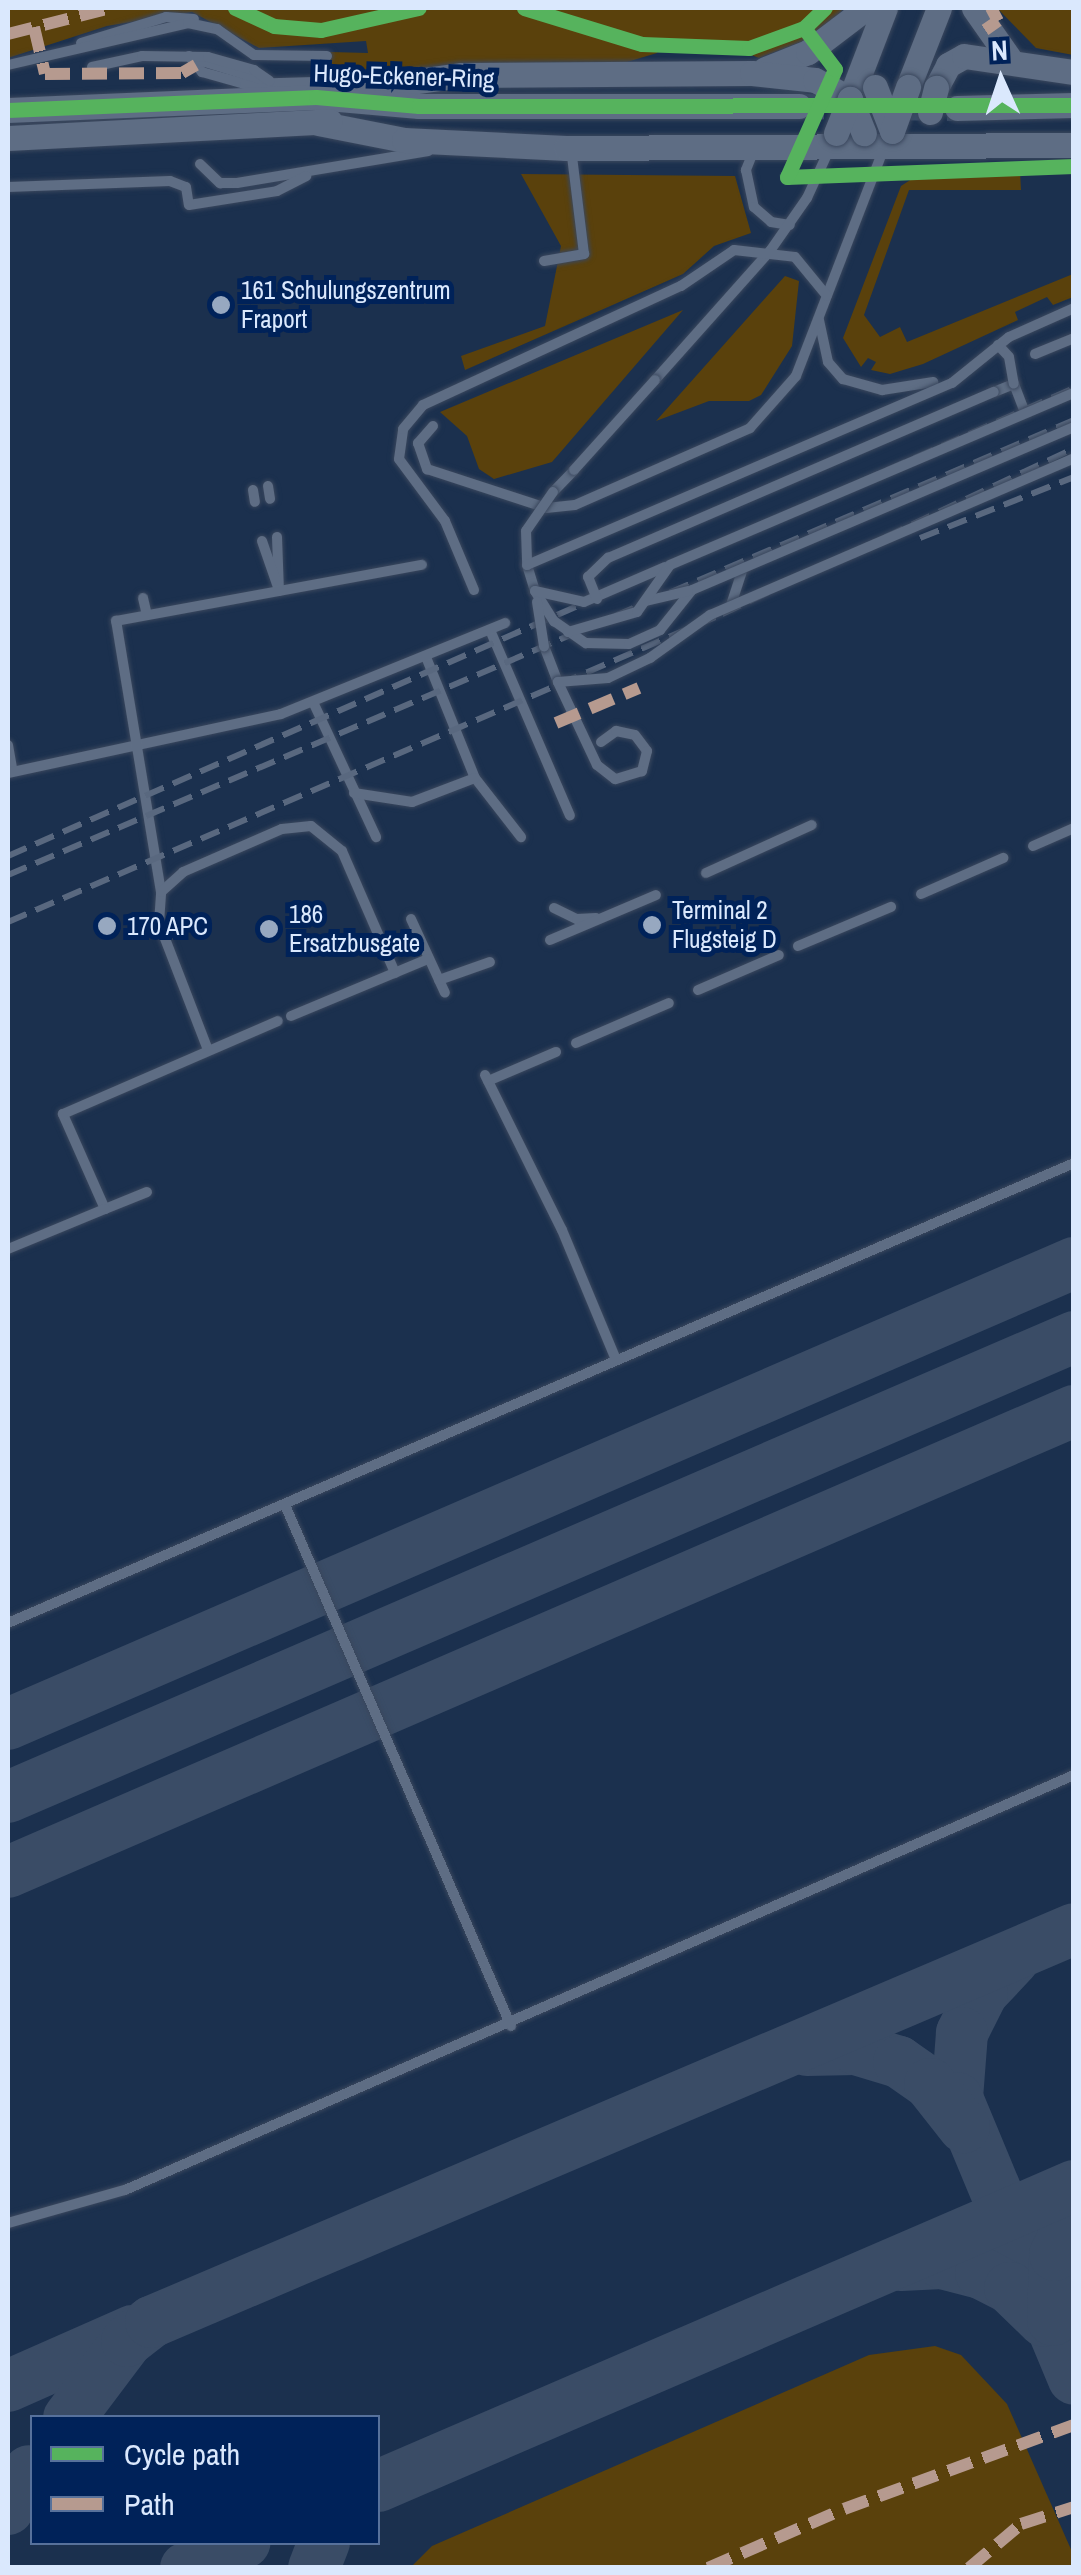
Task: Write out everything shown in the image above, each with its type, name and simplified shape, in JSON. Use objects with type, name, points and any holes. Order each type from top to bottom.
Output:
[{"type":"street","points":[[752,73],[808,52],[866,8]]},
{"type":"street","points":[[833,141],[885,8]]},
{"type":"street","points":[[897,139],[908,88],[939,8]]},
{"type":"street","points":[[974,8],[1010,58]]},
{"type":"street","points":[[897,139],[936,88],[948,64],[964,56],[1010,58],[1074,72]]},
{"type":"street","name":"Hugo-Eckener-Ring","points":[[316,97],[416,78],[752,73],[801,76],[853,90]]},
{"type":"street","points":[[853,90],[897,139]]},
{"type":"street","name":"Hugo-Eckener-Ring","points":[[8,110],[316,97],[419,106],[800,106]]},
{"type":"street","points":[[957,108],[1074,105]]},
{"type":"street","name":"Hugo-Eckener-Ring","points":[[8,138],[318,123],[419,106]]},
{"type":"street","name":"Hugo-Eckener-Ring","points":[[318,123],[459,144],[571,148],[754,150],[897,139],[1074,145]]},
{"type":"lane","points":[[8,65],[204,23],[254,55],[327,56]]},
{"type":"lane","points":[[92,67],[142,56],[189,56],[271,82],[416,78]]},
{"type":"lane","points":[[870,187],[897,139]]},
{"type":"lane","points":[[434,426],[418,450],[433,472],[510,500],[546,508],[575,505],[750,428],[790,385],[870,187],[897,139]]},
{"type":"lane","points":[[601,742],[616,731],[636,734],[647,751],[642,771],[615,779],[597,765],[558,682],[526,564],[524,538],[540,507],[770,251],[790,225],[833,141]]},
{"type":"lane","points":[[200,164],[220,183],[306,176],[459,144]]},
{"type":"lane","points":[[544,262],[584,254],[571,148]]},
{"type":"lane","points":[[754,150],[746,170],[754,207],[771,222],[790,225]]},
{"type":"lane","points":[[8,175],[12,186],[170,181],[186,187],[189,205],[277,191],[306,176]]},
{"type":"lane","points":[[474,590],[444,521],[399,460],[410,417],[440,394],[681,286],[729,251],[770,251],[802,262],[827,296]]},
{"type":"lane","points":[[526,564],[952,383],[998,345],[1074,308]]},
{"type":"lane","points":[[818,317],[828,362],[843,379],[882,390],[933,382]]},
{"type":"lane","points":[[1035,354],[1074,338]]},
{"type":"lane","points":[[998,345],[1009,358],[1014,384],[1026,412]]},
{"type":"lane","points":[[597,598],[588,577],[608,558],[1014,384]]},
{"type":"lane","points":[[535,591],[572,602],[597,598],[1074,393]]},
{"type":"lane","points":[[646,601],[692,590],[1074,427]]},
{"type":"lane","points":[[558,682],[608,678],[731,606],[1074,458]]},
{"type":"lane","points":[[277,538],[279,591]]},
{"type":"lane","points":[[262,540],[279,591]]},
{"type":"lane","points":[[208,1050],[159,922],[161,892],[116,621],[422,565]]},
{"type":"lane","points":[[566,632],[628,616],[646,601],[670,565]]},
{"type":"lane","points":[[731,606],[743,567]]},
{"type":"lane","points":[[535,591],[566,632],[594,646],[630,644],[660,630],[692,590]]},
{"type":"lane","points":[[143,598],[147,615]]},
{"type":"lane","points":[[8,745],[10,772],[314,704],[506,622]]},
{"type":"lane","points":[[490,630],[570,816]]},
{"type":"lane","points":[[426,658],[475,778],[521,836]]},
{"type":"lane","points":[[314,704],[376,837]]},
{"type":"lane","points":[[354,793],[412,802],[475,778]]},
{"type":"lane","points":[[706,873],[812,825]]},
{"type":"lane","points":[[161,892],[183,872],[282,828],[312,826],[342,850],[395,972]]},
{"type":"lane","points":[[1033,846],[1074,828]]},
{"type":"lane","points":[[921,894],[1003,858]]},
{"type":"lane","points":[[550,940],[656,895]]},
{"type":"lane","points":[[798,946],[891,907]]},
{"type":"lane","points":[[554,908],[577,919],[602,918]]},
{"type":"lane","points":[[411,919],[445,993]]},
{"type":"lane","points":[[698,990],[779,955]]},
{"type":"lane","points":[[291,1016],[428,958]]},
{"type":"lane","points":[[439,980],[490,962]]},
{"type":"lane","points":[[576,1043],[668,1003]]},
{"type":"lane","points":[[105,1209],[63,1114],[278,1021]]},
{"type":"lane","points":[[556,1052],[487,1078],[616,1360]]},
{"type":"lane","points":[[8,1623],[1074,1163]]},
{"type":"lane","points":[[8,1249],[147,1192]]},
{"type":"lane","points":[[284,1505],[511,2026]]},
{"type":"lane","points":[[8,2224],[125,2190],[511,2026],[1074,1774]]},
{"type":"shaded area","points":[[8,8],[844,8],[822,34],[759,58],[721,43],[663,39],[657,53],[627,62],[329,70],[330,52],[368,53],[366,41],[259,48],[192,12],[107,26],[8,58]]},
{"type":"shaded area","points":[[997,8],[1073,8],[1073,55],[1036,48]]},
{"type":"shaded area","points":[[1020,171],[1021,190],[909,190],[864,315],[880,337],[900,327],[907,342],[1073,274],[1073,297],[1053,305],[1047,297],[1015,312],[1018,320],[923,364],[890,374],[871,370],[876,362],[868,358],[861,367],[843,338],[901,186],[918,175]]},
{"type":"shaded area","points":[[521,174],[735,176],[751,233],[714,246],[683,274],[465,370],[461,356],[545,326],[561,246]]},
{"type":"shaded area","points":[[785,276],[799,281],[792,346],[761,395],[749,401],[709,401],[656,421]]},
{"type":"shaded area","points":[[683,310],[552,462],[494,479],[479,469],[467,436],[440,412]]},
{"type":"shaded area","points":[[935,2346],[961,2355],[1007,2404],[1073,2554],[1073,2567],[411,2567],[432,2546],[869,2355]]},
{"type":"taxiway","points":[[8,1724],[1074,1263]]},
{"type":"taxiway","points":[[8,1797],[1074,1337]]},
{"type":"taxiway","points":[[8,1872],[1074,1411]]},
{"type":"taxiway","points":[[71,2415],[127,2341],[151,2322],[1074,1929]]},
{"type":"taxiway","points":[[1013,1960],[982,1993],[962,2033],[957,2098],[1074,2379]]},
{"type":"taxiway","points":[[807,2050],[856,2049],[899,2062],[930,2084],[964,2127]]},
{"type":"taxiway","points":[[380,2485],[1074,2186]]},
{"type":"taxiway","points":[[1053,2320],[1055,2255],[1074,2215]]},
{"type":"taxiway","points":[[901,2265],[942,2263],[981,2273],[1010,2288],[1044,2321]]},
{"type":"taxiway","points":[[8,2386],[132,2331]]},
{"type":"taxiway","points":[[8,2509],[29,2471]]},
{"type":"taxiway","points":[[186,2568],[238,2545]]},
{"type":"taxiway","points":[[314,2568],[323,2545]]},
{"type":"tunnel","points":[[799,106],[957,108]]},
{"type":"railway","points":[[8,856],[1072,389]]},
{"type":"railway","points":[[8,875],[1074,420]]},
{"type":"railway","points":[[8,922],[722,614],[1074,448]]},
{"type":"railway","points":[[920,538],[1074,477]]},
{"type":"marked path","points":[[8,34],[111,8]]},
{"type":"marked path","points":[[985,30],[998,21],[991,8]]},
{"type":"marked path","points":[[34,27],[45,74],[182,73],[196,65]]},
{"type":"marked path","points":[[556,723],[639,688]]},
{"type":"marked path","points":[[708,2568],[844,2509],[1074,2425]]},
{"type":"marked path","points":[[969,2568],[1021,2524],[1074,2507]]},
{"type":"cycle path","points":[[235,8],[274,26],[321,30],[419,8]]},
{"type":"cycle path","points":[[524,8],[642,44],[749,48],[804,28],[825,8]]},
{"type":"cycle path","points":[[787,177],[835,69],[804,28]]},
{"type":"cycle path","points":[[8,110],[316,97],[419,106],[1074,105]]},
{"type":"cycle path","points":[[787,177],[1074,166]]},
{"type":"place","name":"161 Schulungszentrum Fraport","points":[[221,305]]},
{"type":"place","name":"Terminal 2 Flugsteig D","points":[[652,925]]},
{"type":"place","name":"170 APC","points":[[107,926]]},
{"type":"place","name":"186 Ersatzbusgate","points":[[269,929]]}]
